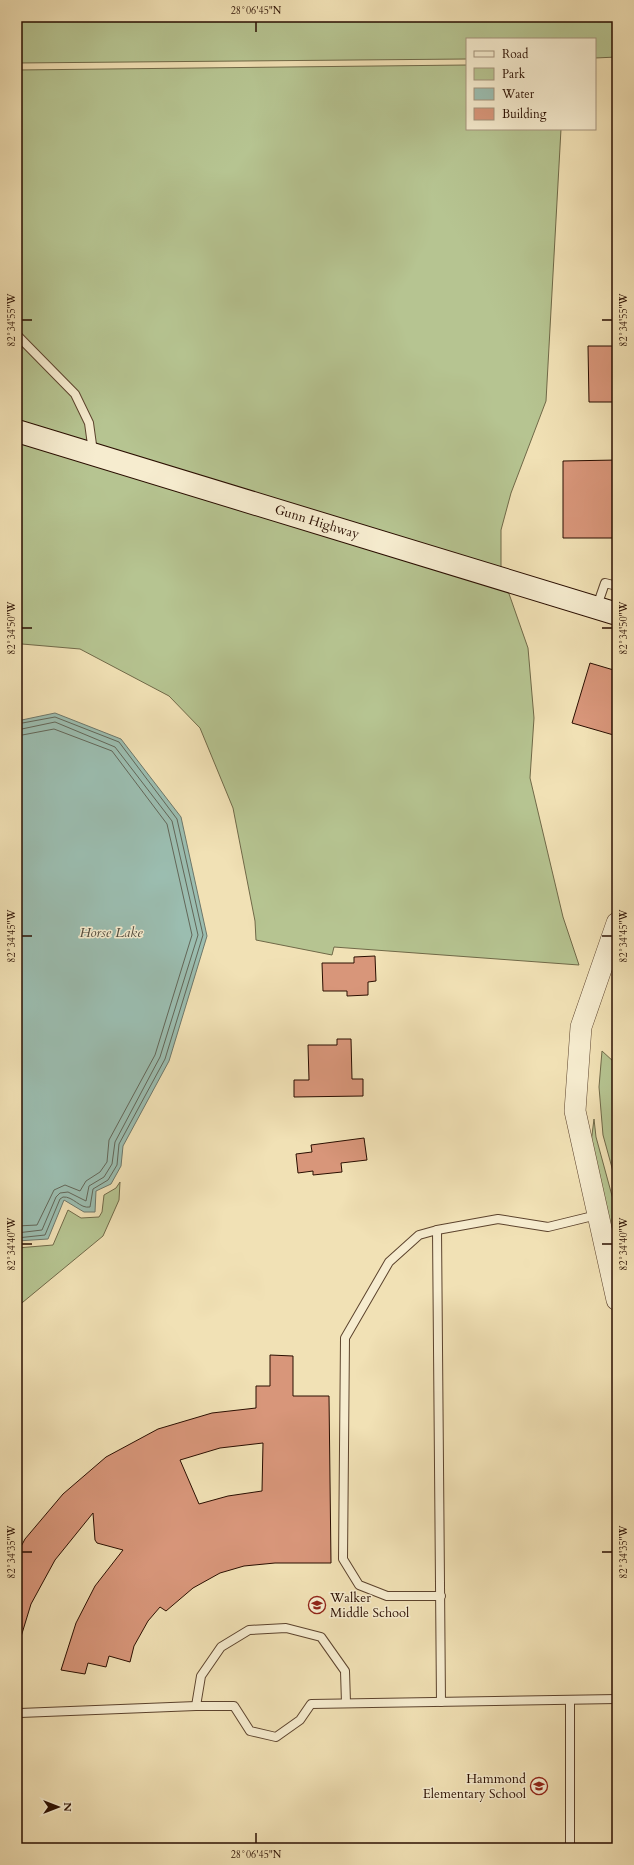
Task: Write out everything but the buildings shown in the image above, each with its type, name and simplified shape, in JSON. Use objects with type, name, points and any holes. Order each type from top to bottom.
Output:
[{"type":"main road","name":"Gunn Highway","points":[[17,431],[617,614]]},
{"type":"street","points":[[617,923],[581,1027],[575,1111],[617,1300]]},
{"type":"lane","points":[[17,335],[75,394],[89,423],[94,455]]},
{"type":"lane","points":[[597,608],[605,583],[617,586]]},
{"type":"lane","points":[[441,1596],[386,1596],[358,1585],[343,1559],[345,1338],[389,1262],[419,1235],[437,1230],[498,1220],[548,1227],[598,1215]]},
{"type":"lane","points":[[437,1230],[441,1702]]},
{"type":"lane","points":[[196,1706],[201,1676],[221,1647],[250,1630],[286,1628],[321,1637],[345,1671],[346,1703]]},
{"type":"lane","points":[[20,1713],[196,1706],[234,1706],[250,1731],[276,1737],[300,1720],[311,1704],[617,1699]]},
{"type":"lane","points":[[570,1700],[570,1848]]},
{"type":"green space","points":[[17,17],[617,17],[617,57],[596,58],[596,38],[466,38],[466,59],[17,63]]},
{"type":"green space","points":[[466,65],[466,130],[561,130],[546,401],[511,493],[501,530],[501,570],[17,423],[17,70]]},
{"type":"green space","points":[[17,440],[507,588],[528,648],[534,718],[530,778],[563,917],[579,965],[334,947],[332,955],[256,940],[255,921],[233,808],[200,728],[169,696],[80,649],[22,644],[17,645]]},
{"type":"green space","points":[[602,1051],[614,1062],[617,1081],[617,1186],[603,1135],[599,1087]]},
{"type":"green space","points":[[594,1119],[596,1137],[617,1214],[617,1260],[591,1143]]},
{"type":"green space","points":[[120,1182],[119,1200],[103,1236],[17,1307],[17,1248],[53,1245],[68,1210],[81,1218],[99,1217],[102,1212],[104,1195],[116,1188]]},
{"type":"water","name":"Horse Lake","points":[[55,713],[121,739],[181,817],[207,936],[169,1061],[123,1146],[121,1166],[111,1184],[96,1191],[95,1212],[84,1212],[64,1200],[48,1239],[17,1241],[17,721]]},
{"type":"place","name":"Walker Middle School","points":[[317,1605]]},
{"type":"place","name":"Hammond Elementary School","points":[[539,1786]]}]
